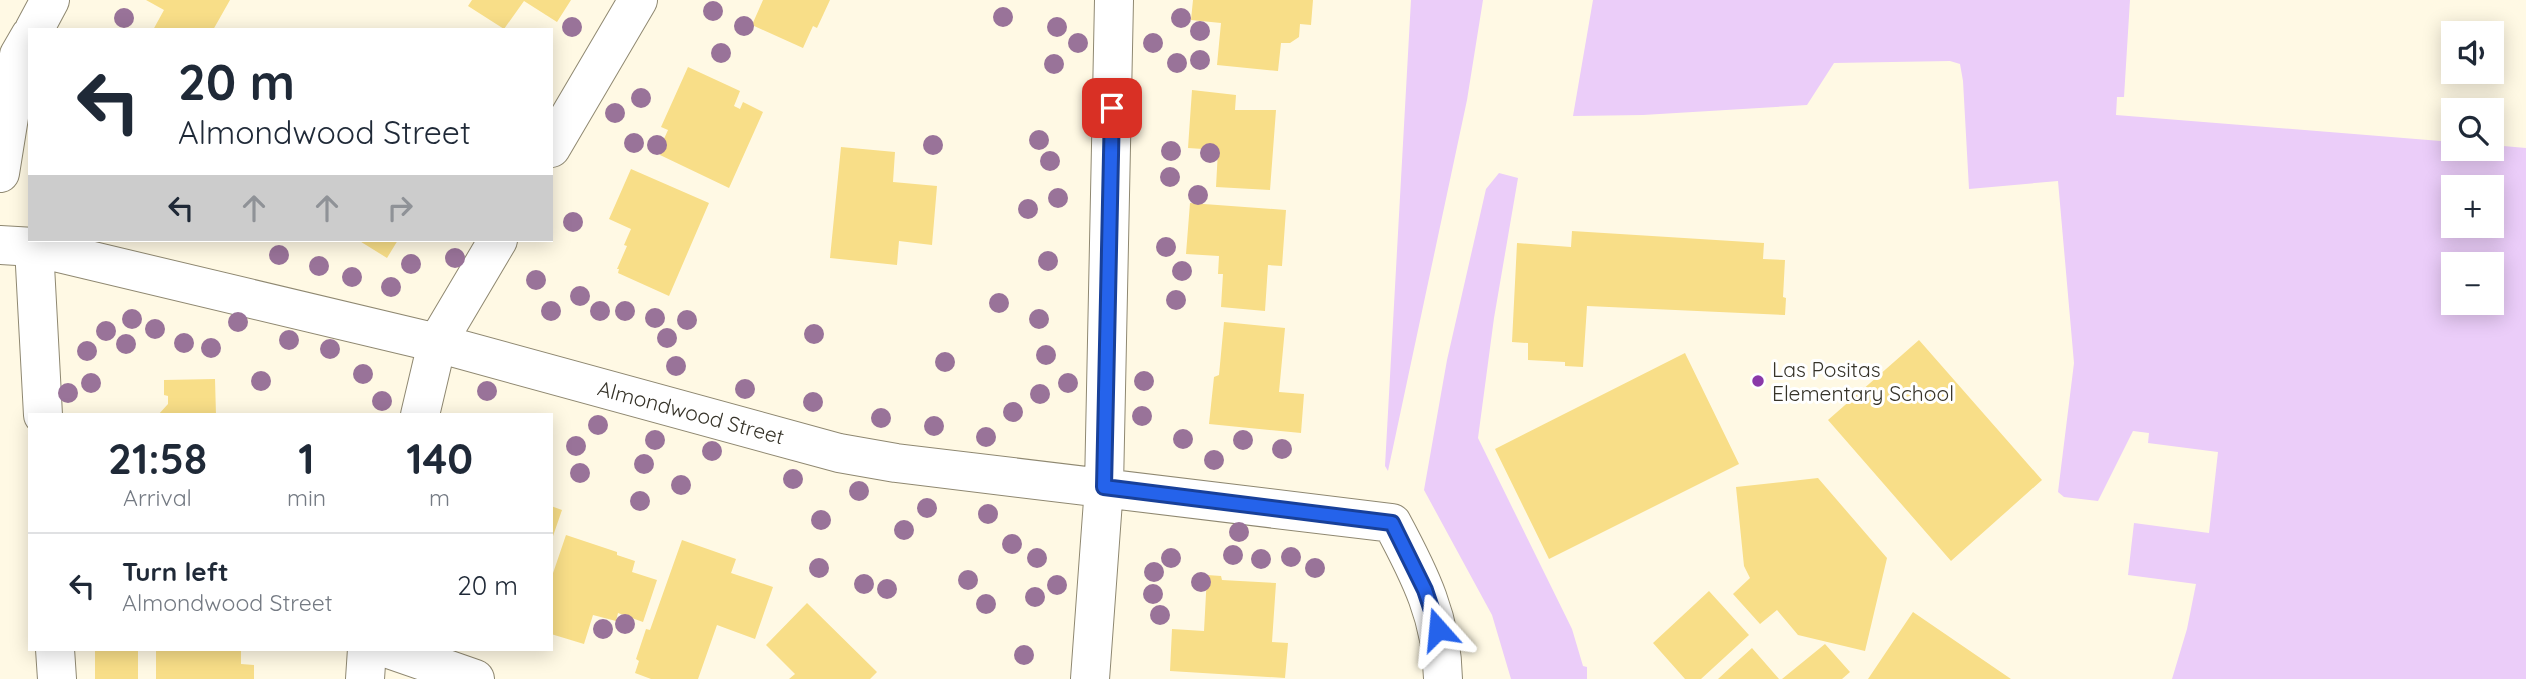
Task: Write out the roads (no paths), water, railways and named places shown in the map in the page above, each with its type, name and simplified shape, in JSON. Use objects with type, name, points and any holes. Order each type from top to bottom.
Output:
[{"type":"street","points":[[34,28],[50,0]]},
{"type":"street","points":[[553,145],[638,0]]},
{"type":"street","points":[[1090,679],[1104,487],[1114,0]]},
{"type":"street","points":[[0,173],[19,55],[28,39]]},
{"type":"street","points":[[421,413],[437,343],[497,242]]},
{"type":"street","points":[[17,246],[43,413]]},
{"type":"street","name":"Almondwood Street","points":[[17,246],[437,343],[839,453],[896,463],[1392,523],[1413,562],[1435,615],[1441,644],[1443,679]]},
{"type":"street","points":[[55,651],[57,679]]},
{"type":"street","points":[[365,679],[367,651]]},
{"type":"street","points":[[395,651],[474,679]]},
{"type":"place","name":"Las Positas Elementary School","points":[[1758,381]]}]
